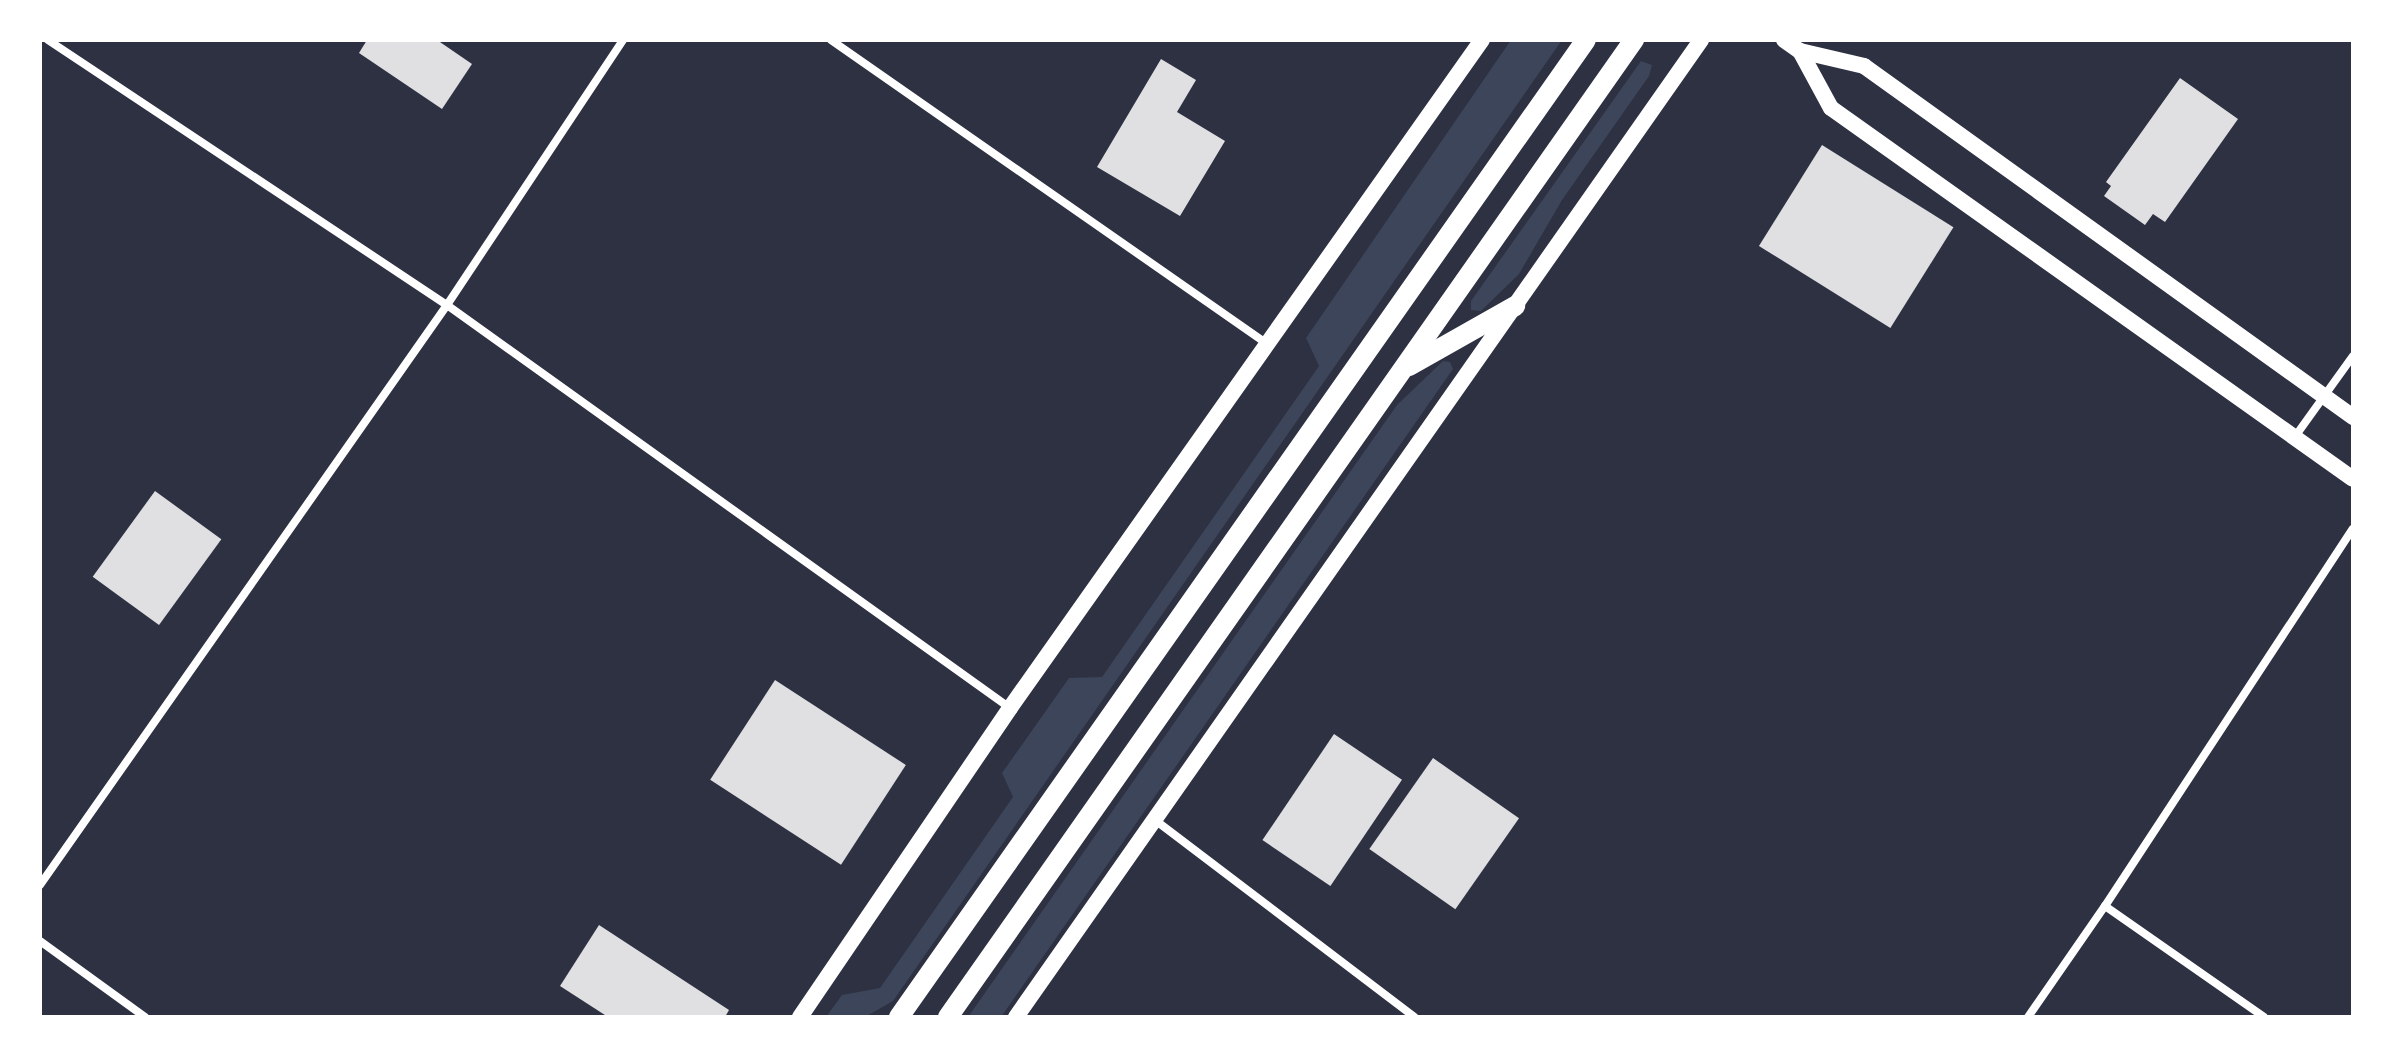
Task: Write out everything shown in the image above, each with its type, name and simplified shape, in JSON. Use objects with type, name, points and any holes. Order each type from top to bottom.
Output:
[{"type":"main road","points":[[800,1017],[1010,708],[1482,40]]},
{"type":"main road","points":[[899,1015],[1586,40]]},
{"type":"main road","points":[[948,1017],[1634,40]]},
{"type":"main road","points":[[1016,1017],[1701,40]]},
{"type":"main road","points":[[1784,40],[1800,51],[1864,66],[2353,417]]},
{"type":"main road","points":[[1800,51],[1815,40]]},
{"type":"main road","points":[[1800,51],[1831,108],[2353,479]]},
{"type":"main road","points":[[1402,370],[1515,306]]},
{"type":"street","points":[[48,40],[447,305],[1010,708]]},
{"type":"street","points":[[40,885],[447,305],[623,40]]},
{"type":"street","points":[[831,40],[1266,343]]},
{"type":"street","points":[[2294,438],[2353,356]]},
{"type":"street","points":[[2028,1017],[2105,906],[2353,529]]},
{"type":"street","points":[[1155,820],[1415,1017]]},
{"type":"street","points":[[2105,906],[2264,1017]]},
{"type":"street","points":[[40,941],[145,1017]]},
{"type":"shaded area","points":[[1511,40],[1562,40],[893,1001],[865,1017],[826,1017],[842,995],[880,988],[1013,797],[1002,773],[1069,678],[1102,677],[1319,366],[1306,338]]},
{"type":"shaded area","points":[[1641,61],[1652,65],[1649,76],[1562,200],[1519,274],[1481,311],[1471,310],[1471,301]]},
{"type":"shaded area","points":[[1443,361],[1450,362],[1453,369],[1001,1017],[968,1017],[1397,405]]},
{"type":"building","points":[[367,40],[437,40],[472,64],[442,109],[359,53]]},
{"type":"building","points":[[1161,59],[1196,80],[1177,112],[1225,141],[1180,216],[1097,167]]},
{"type":"building","points":[[2180,78],[2238,119],[2165,222],[2153,214],[2145,225],[2104,196],[2111,186],[2106,182]]},
{"type":"building","points":[[1822,145],[1953,227],[1890,328],[1759,246]]},
{"type":"building","points":[[155,491],[221,539],[159,625],[93,577]]},
{"type":"building","points":[[775,680],[906,765],[841,865],[710,780]]},
{"type":"building","points":[[1334,734],[1402,780],[1330,886],[1262,840]]},
{"type":"building","points":[[1433,758],[1519,818],[1455,909],[1369,849]]},
{"type":"building","points":[[599,925],[729,1010],[725,1017],[608,1017],[560,986]]}]
